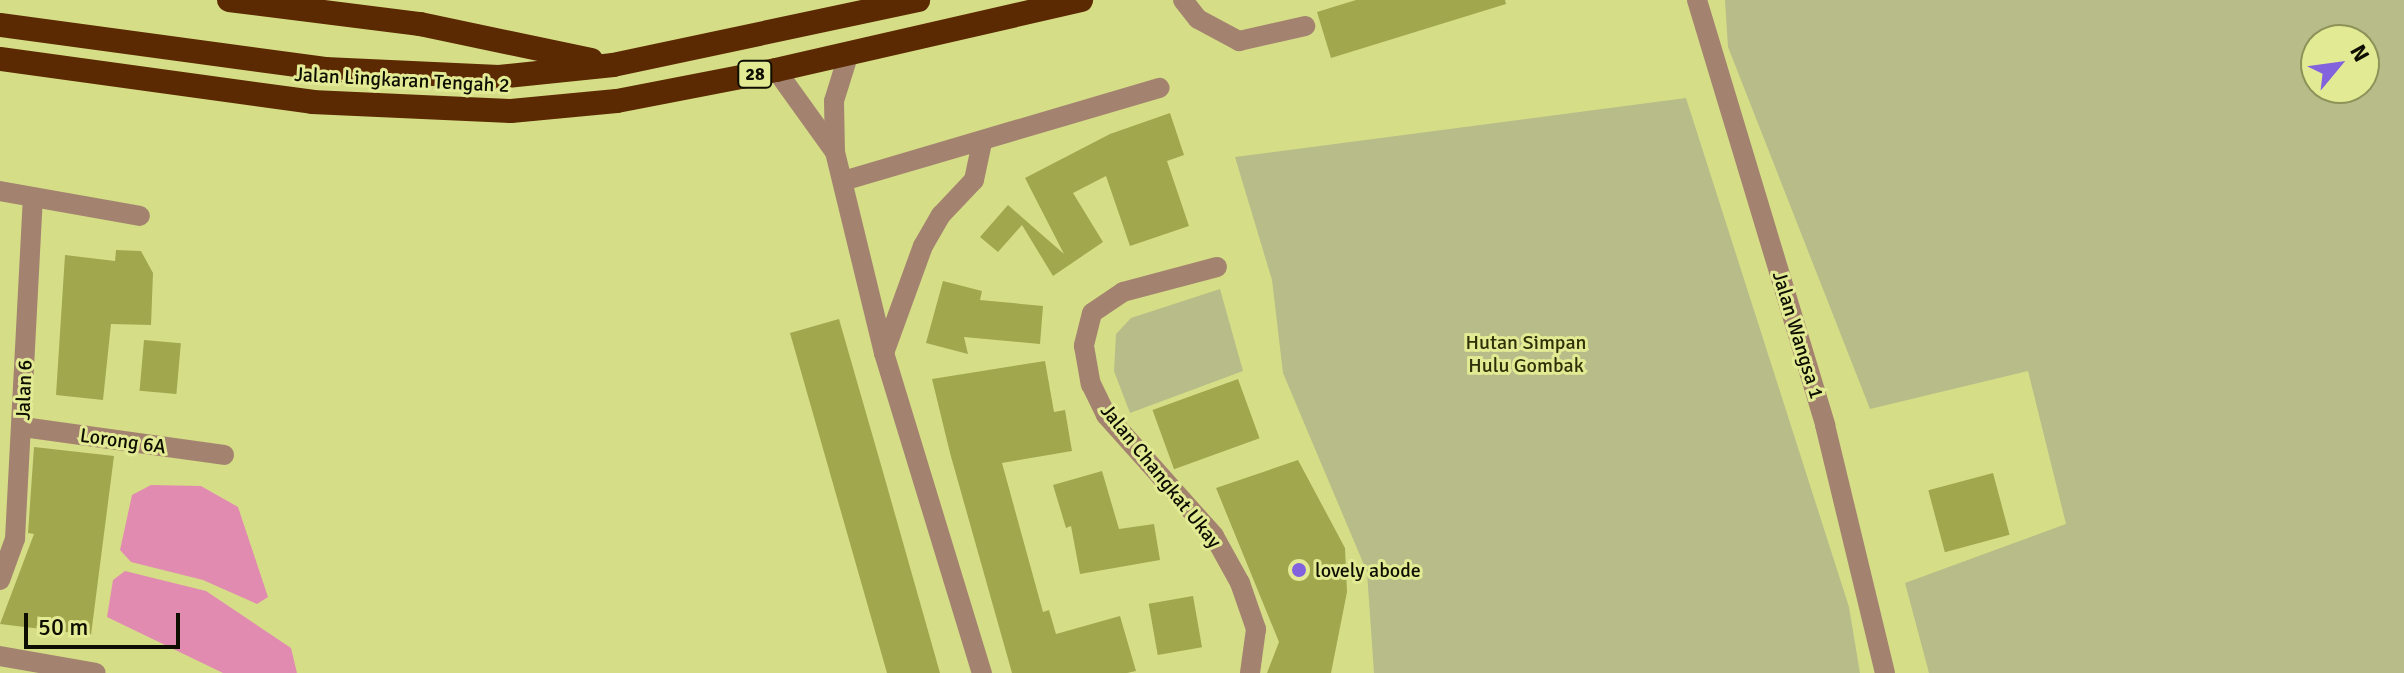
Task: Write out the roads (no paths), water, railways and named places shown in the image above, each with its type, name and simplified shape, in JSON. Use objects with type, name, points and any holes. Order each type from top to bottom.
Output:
[{"type":"highway","name":"Jalan Lingkaran Tengah 2","points":[[0,25],[325,69],[499,77],[613,65],[918,0]]},
{"type":"highway","name":"Jalan Lingkaran Tengah 2","points":[[0,59],[312,102],[511,111],[617,101],[848,56],[1081,0]]},
{"type":"highway","points":[[239,1],[420,24],[613,65]]},
{"type":"street","points":[[1183,0],[1198,19],[1239,41],[1305,26]]},
{"type":"street","name":"Jalan Wangsa 1","points":[[1697,0],[1825,425],[1885,673]]},
{"type":"street","points":[[848,56],[834,101],[835,152],[884,353],[982,673]]},
{"type":"street","points":[[776,70],[835,152]]},
{"type":"street","points":[[843,181],[1160,88]]},
{"type":"street","points":[[884,353],[923,246],[941,215],[974,180],[982,142]]},
{"type":"street","points":[[0,191],[140,216]]},
{"type":"street","name":"Jalan 6","points":[[0,580],[23,427],[33,197]]},
{"type":"street","name":"Jalan Changkat Ukay","points":[[1217,267],[1123,292],[1092,313],[1084,346],[1091,384],[1106,415],[1214,536],[1240,583],[1256,629],[1250,673]]},
{"type":"street","name":"Lorong 6A","points":[[23,427],[224,455]]},
{"type":"street","points":[[0,656],[96,673]]},
{"type":"place","name":"lovely abode","points":[[1299,570]]},
{"type":"park label","name":"Hutan Simpan Hulu Gombak","points":[[1526,354]]}]
